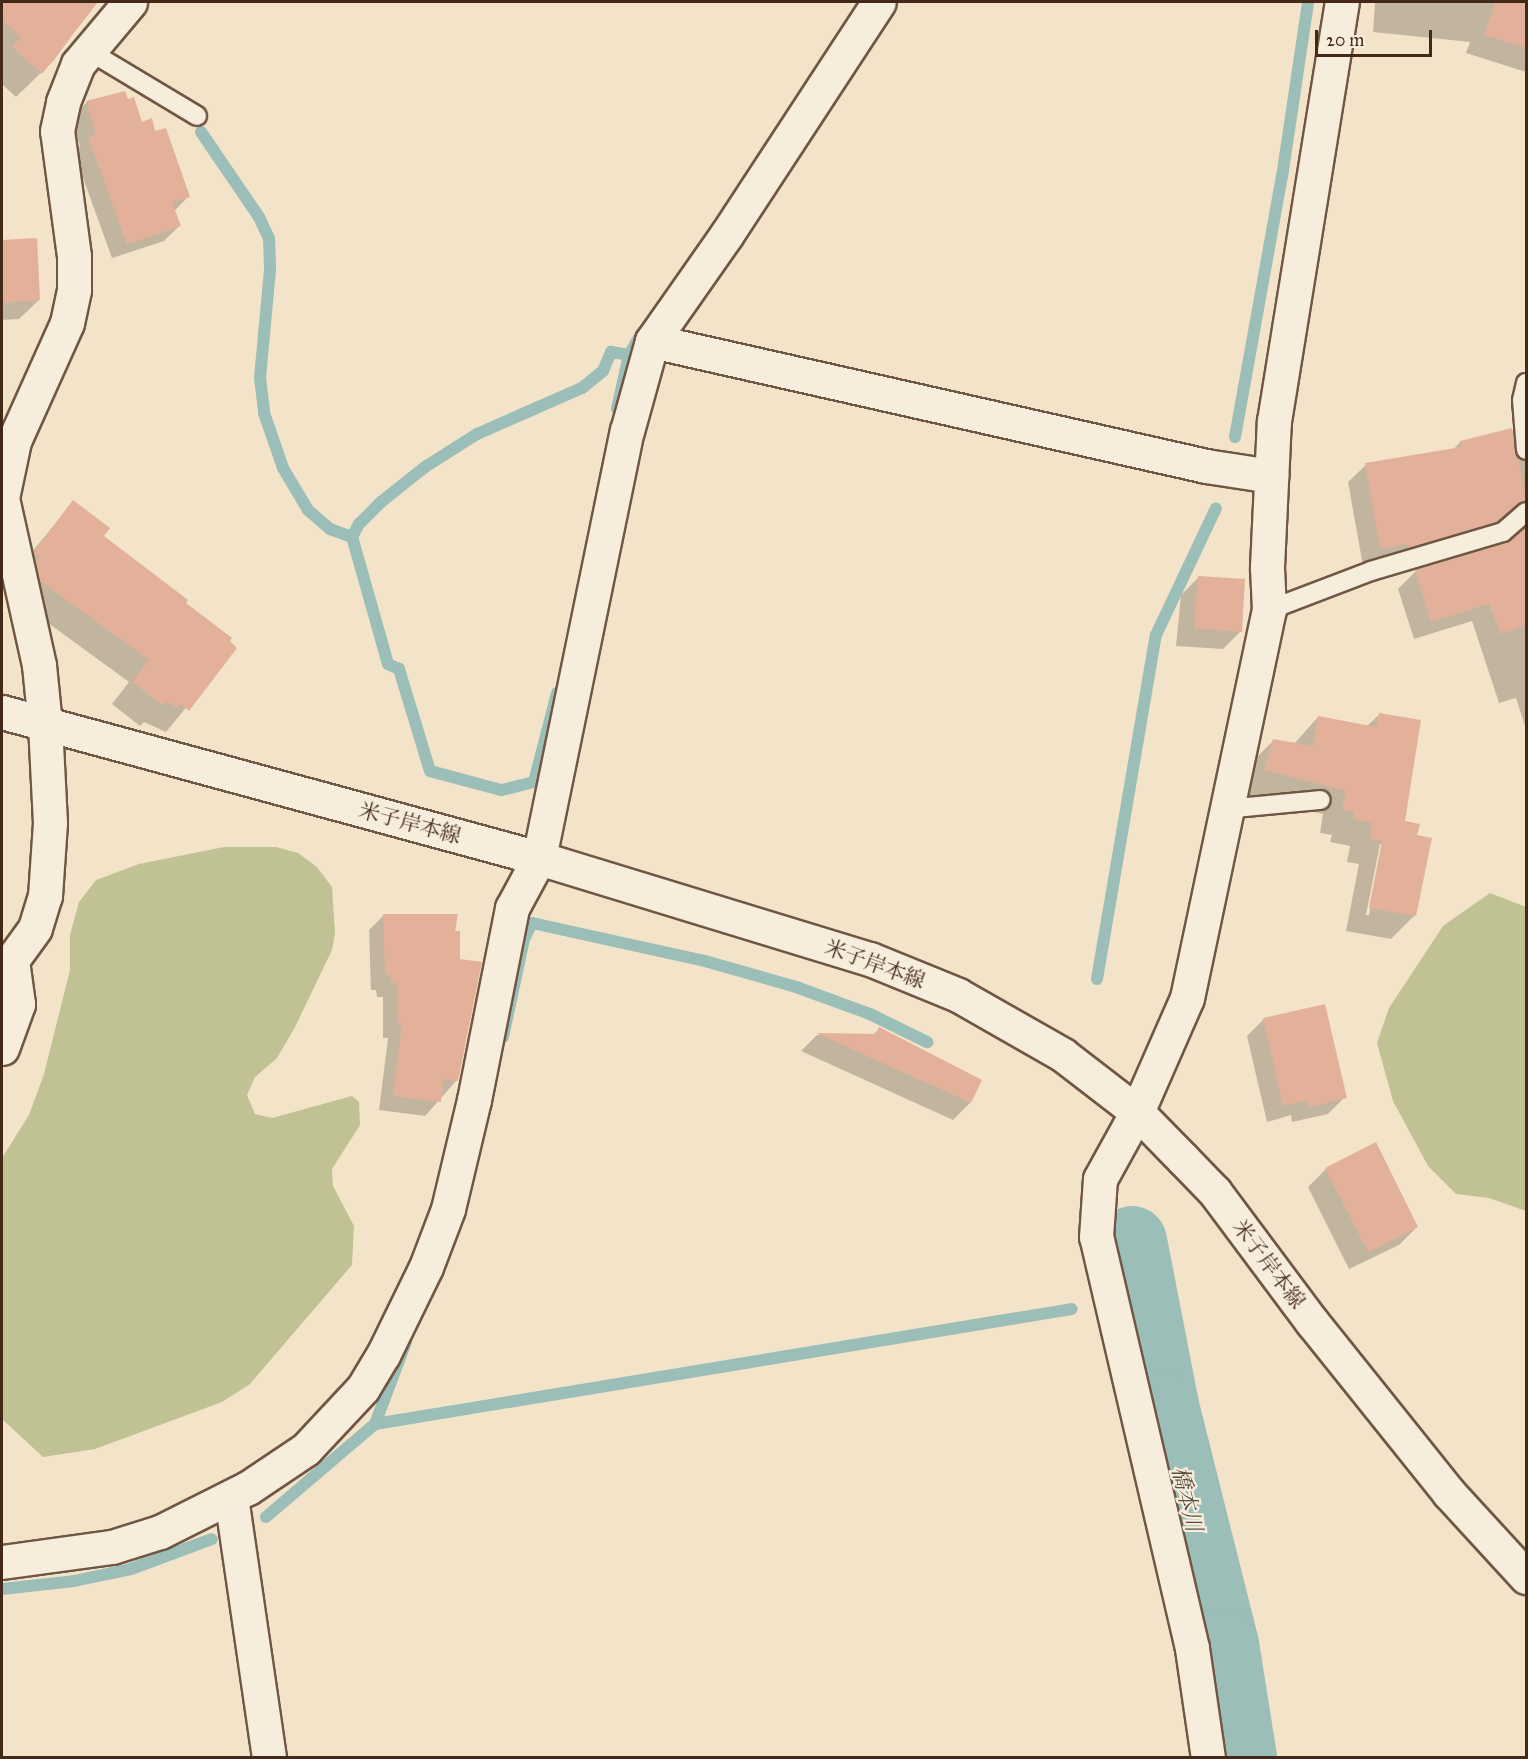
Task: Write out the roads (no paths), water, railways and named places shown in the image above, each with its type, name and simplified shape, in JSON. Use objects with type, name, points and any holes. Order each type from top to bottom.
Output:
[{"type":"street","points":[[2,1048],[18,1004],[7,963],[34,928],[45,896],[51,824],[39,665],[2,498],[15,441],[67,323],[74,290],[74,256],[57,131],[63,102],[78,64],[130,2]]},
{"type":"street","points":[[2,1562],[112,1547],[160,1532],[231,1497],[306,1449],[363,1388],[426,1267],[448,1209],[472,1111],[512,908],[539,858],[627,431],[652,340],[733,225],[879,2]]},
{"type":"street","points":[[1208,1758],[1192,1648],[1096,1237],[1100,1179],[1137,1112],[1187,998],[1225,809],[1269,610],[1274,421],[1342,2]]},
{"type":"street","points":[[652,340],[1206,466],[1271,476]]},
{"type":"street","name":"米子岸本線","points":[[2,712],[539,858],[870,959],[958,995],[1063,1055],[1137,1112],[1215,1192],[1312,1322],[1449,1493],[1527,1577]]},
{"type":"street","points":[[231,1497],[269,1758]]},
{"type":"lane","points":[[88,51],[197,116]]},
{"type":"lane","points":[[1527,383],[1522,400],[1527,450]]},
{"type":"lane","points":[[1269,610],[1371,572],[1503,532],[1527,512]]},
{"type":"lane","points":[[1225,809],[1321,800]]},
{"type":"waterway","points":[[1235,437],[1282,177],[1308,2]]},
{"type":"waterway","points":[[201,132],[259,217],[269,238],[270,270],[260,378],[264,413],[283,468],[308,510],[330,529],[352,537]]},
{"type":"waterway","points":[[617,409],[629,355],[641,334]]},
{"type":"waterway","points":[[557,693],[534,782],[501,790],[430,771],[399,669],[388,664],[352,537],[359,524],[381,502],[425,467],[477,434],[582,388],[603,371],[611,352],[629,355]]},
{"type":"waterway","points":[[1097,979],[1156,635],[1216,508]]},
{"type":"waterway","points":[[503,1037],[524,939],[532,923],[705,961],[796,987],[870,1014],[927,1042]]},
{"type":"waterway","name":"橋本川","points":[[1132,1241],[1164,1406],[1224,1644],[1242,1758]]},
{"type":"waterway","points":[[375,1424],[1072,1309]]},
{"type":"waterway","points":[[266,1517],[375,1424],[406,1342]]},
{"type":"waterway","points":[[2,1589],[74,1581],[131,1569],[212,1539]]}]
